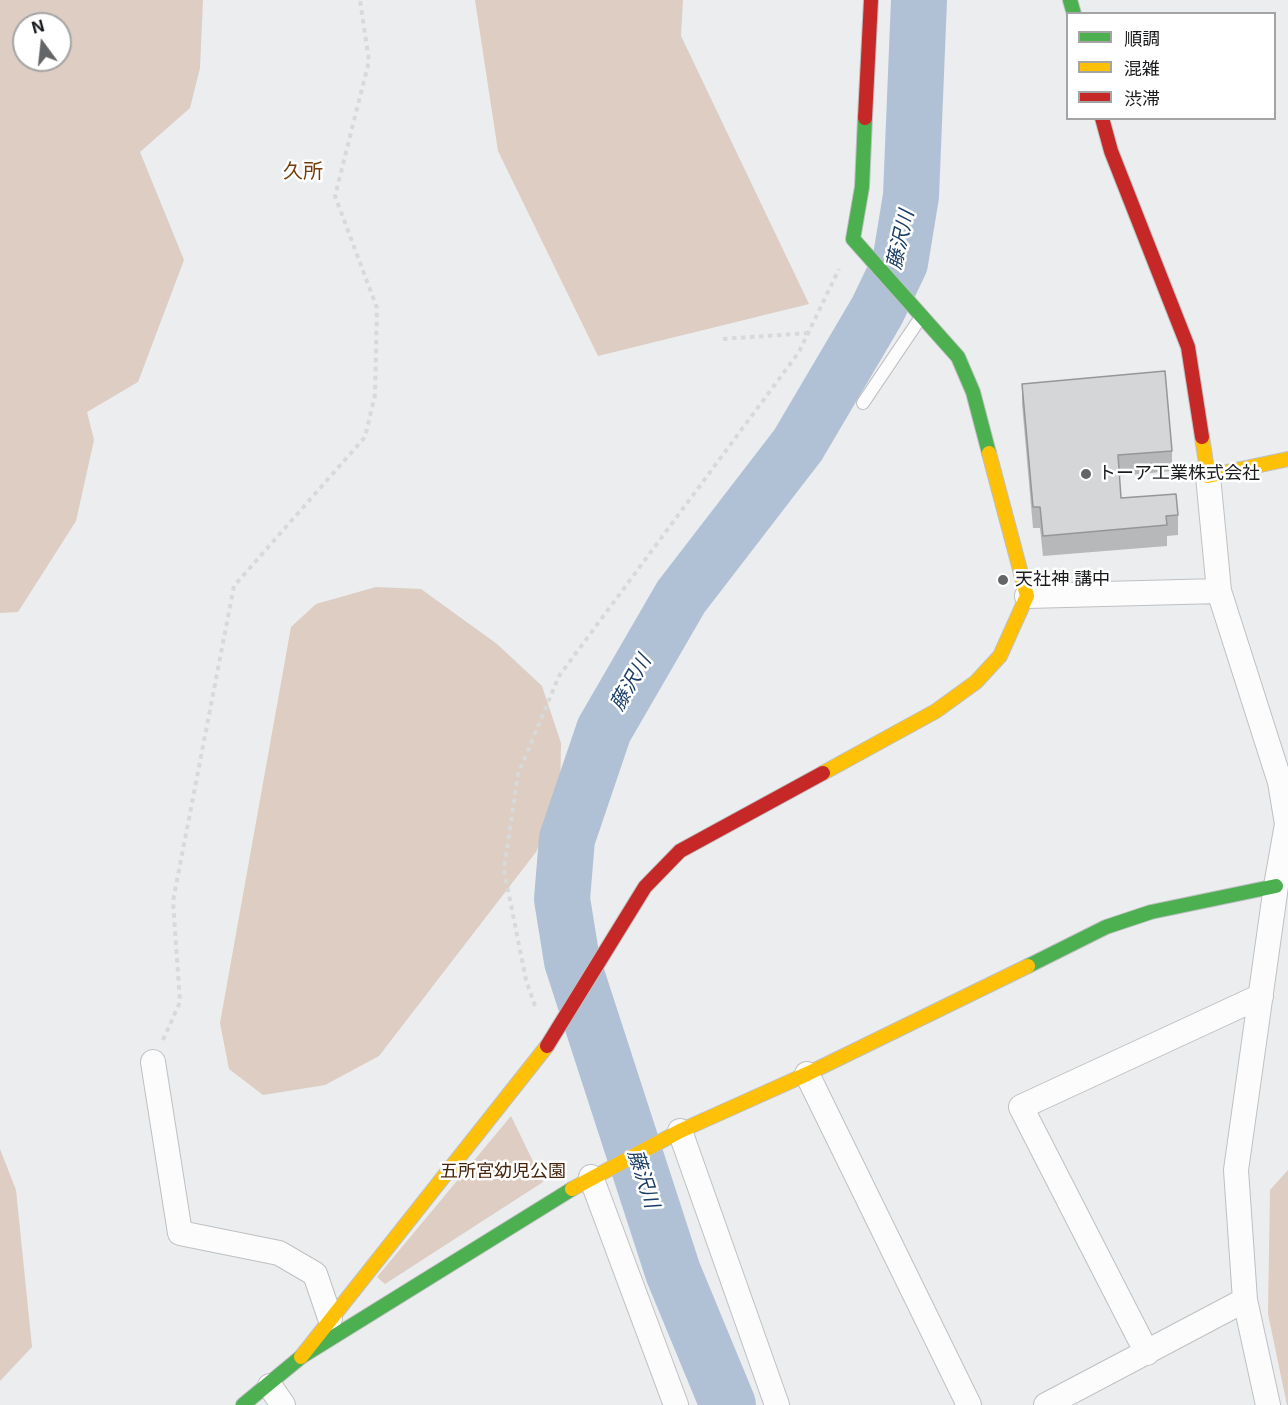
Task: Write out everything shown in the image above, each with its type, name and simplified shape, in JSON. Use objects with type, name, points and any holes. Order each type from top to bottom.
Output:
[{"type":"street","points":[[243,1405],[276,1395],[330,1318],[549,1043],[645,887],[680,851],[936,711],[976,682],[1000,656],[1027,596],[974,392],[958,357],[853,239],[862,187],[871,0]]},
{"type":"street","points":[[1103,120],[1111,151],[1188,347],[1208,477],[1219,591],[1280,782],[1287,824],[1276,886],[1236,1170],[1245,1300],[1268,1405]]},
{"type":"street","points":[[1208,477],[1288,459]]},
{"type":"street","points":[[1027,596],[1219,591]]},
{"type":"street","points":[[302,1357],[595,1175],[674,1135],[807,1074],[1106,927],[1150,912],[1276,886]]},
{"type":"street","points":[[1147,1353],[1020,1107],[1261,996]]},
{"type":"street","points":[[153,1062],[180,1233],[279,1252],[315,1274],[330,1318]]},
{"type":"street","points":[[807,1074],[969,1405]]},
{"type":"street","points":[[674,1135],[777,1405]]},
{"type":"street","points":[[595,1175],[676,1405]]},
{"type":"street","points":[[1046,1405],[1245,1300]]},
{"type":"lane","points":[[863,403],[922,314]]},
{"type":"path","points":[[153,1062],[180,1002],[173,901],[234,586],[365,436],[375,395],[377,308],[335,196],[369,61],[360,0]]},
{"type":"path","points":[[549,1043],[526,980],[504,870],[518,774],[560,676],[799,352],[853,239]]},
{"type":"path","points":[[723,339],[808,333]]},
{"type":"green space","points":[[0,0],[203,0],[200,68],[190,108],[140,152],[184,260],[138,382],[87,412],[94,440],[76,521],[18,612],[0,613]]},
{"type":"green space","points":[[475,0],[683,0],[681,36],[809,304],[598,356],[498,151]]},
{"type":"green space","points":[[376,587],[421,589],[497,644],[542,686],[561,743],[560,801],[536,852],[379,1056],[325,1085],[263,1095],[229,1069],[220,1023],[291,627],[316,604]]},
{"type":"green space","name":"五所宮幼児公園","points":[[511,1116],[543,1182],[385,1284],[377,1277]]},
{"type":"green space","points":[[0,1149],[16,1190],[32,1347],[0,1381]]},
{"type":"green space","points":[[1288,1170],[1287,1405],[1268,1314],[1270,1190]]},
{"type":"building","name":"トーア工業株式会社","points":[[1165,371],[1172,451],[1118,455],[1121,498],[1176,494],[1178,515],[1166,516],[1167,525],[1043,536],[1040,507],[1033,507],[1022,384]]},
{"type":"waterway","name":"藤沢川","points":[[728,1405],[673,1272],[572,961],[562,899],[567,839],[604,730],[681,597],[798,445],[877,311],[900,263],[911,196],[919,0]]},
{"type":"traffic: fast","points":[[1070,0],[1073,12]]},
{"type":"traffic: fast","points":[[865,118],[862,187],[853,239],[958,357],[973,392],[989,453]]},
{"type":"traffic: fast","points":[[1028,966],[1106,927],[1151,912],[1276,886]]},
{"type":"traffic: fast","points":[[243,1405],[301,1357],[572,1189]]},
{"type":"traffic: slow","points":[[1202,437],[1208,476],[1288,459]]},
{"type":"traffic: slow","points":[[823,773],[936,711],[976,682],[1000,656],[1027,596],[989,453]]},
{"type":"traffic: slow","points":[[572,1189],[680,1131],[807,1074],[1028,966]]},
{"type":"traffic: slow","points":[[301,1357],[547,1046]]},
{"type":"traffic: jam","points":[[865,118],[871,0]]},
{"type":"traffic: jam","points":[[1103,120],[1111,151],[1188,347],[1202,437]]},
{"type":"traffic: jam","points":[[547,1046],[645,887],[680,851],[823,773]]},
{"type":"place","name":"トーア工業株式会社","points":[[1086,474]]},
{"type":"place","name":"天社神 講中","points":[[1003,580]]},
{"type":"district","name":"久所","points":[[303,172]]}]
